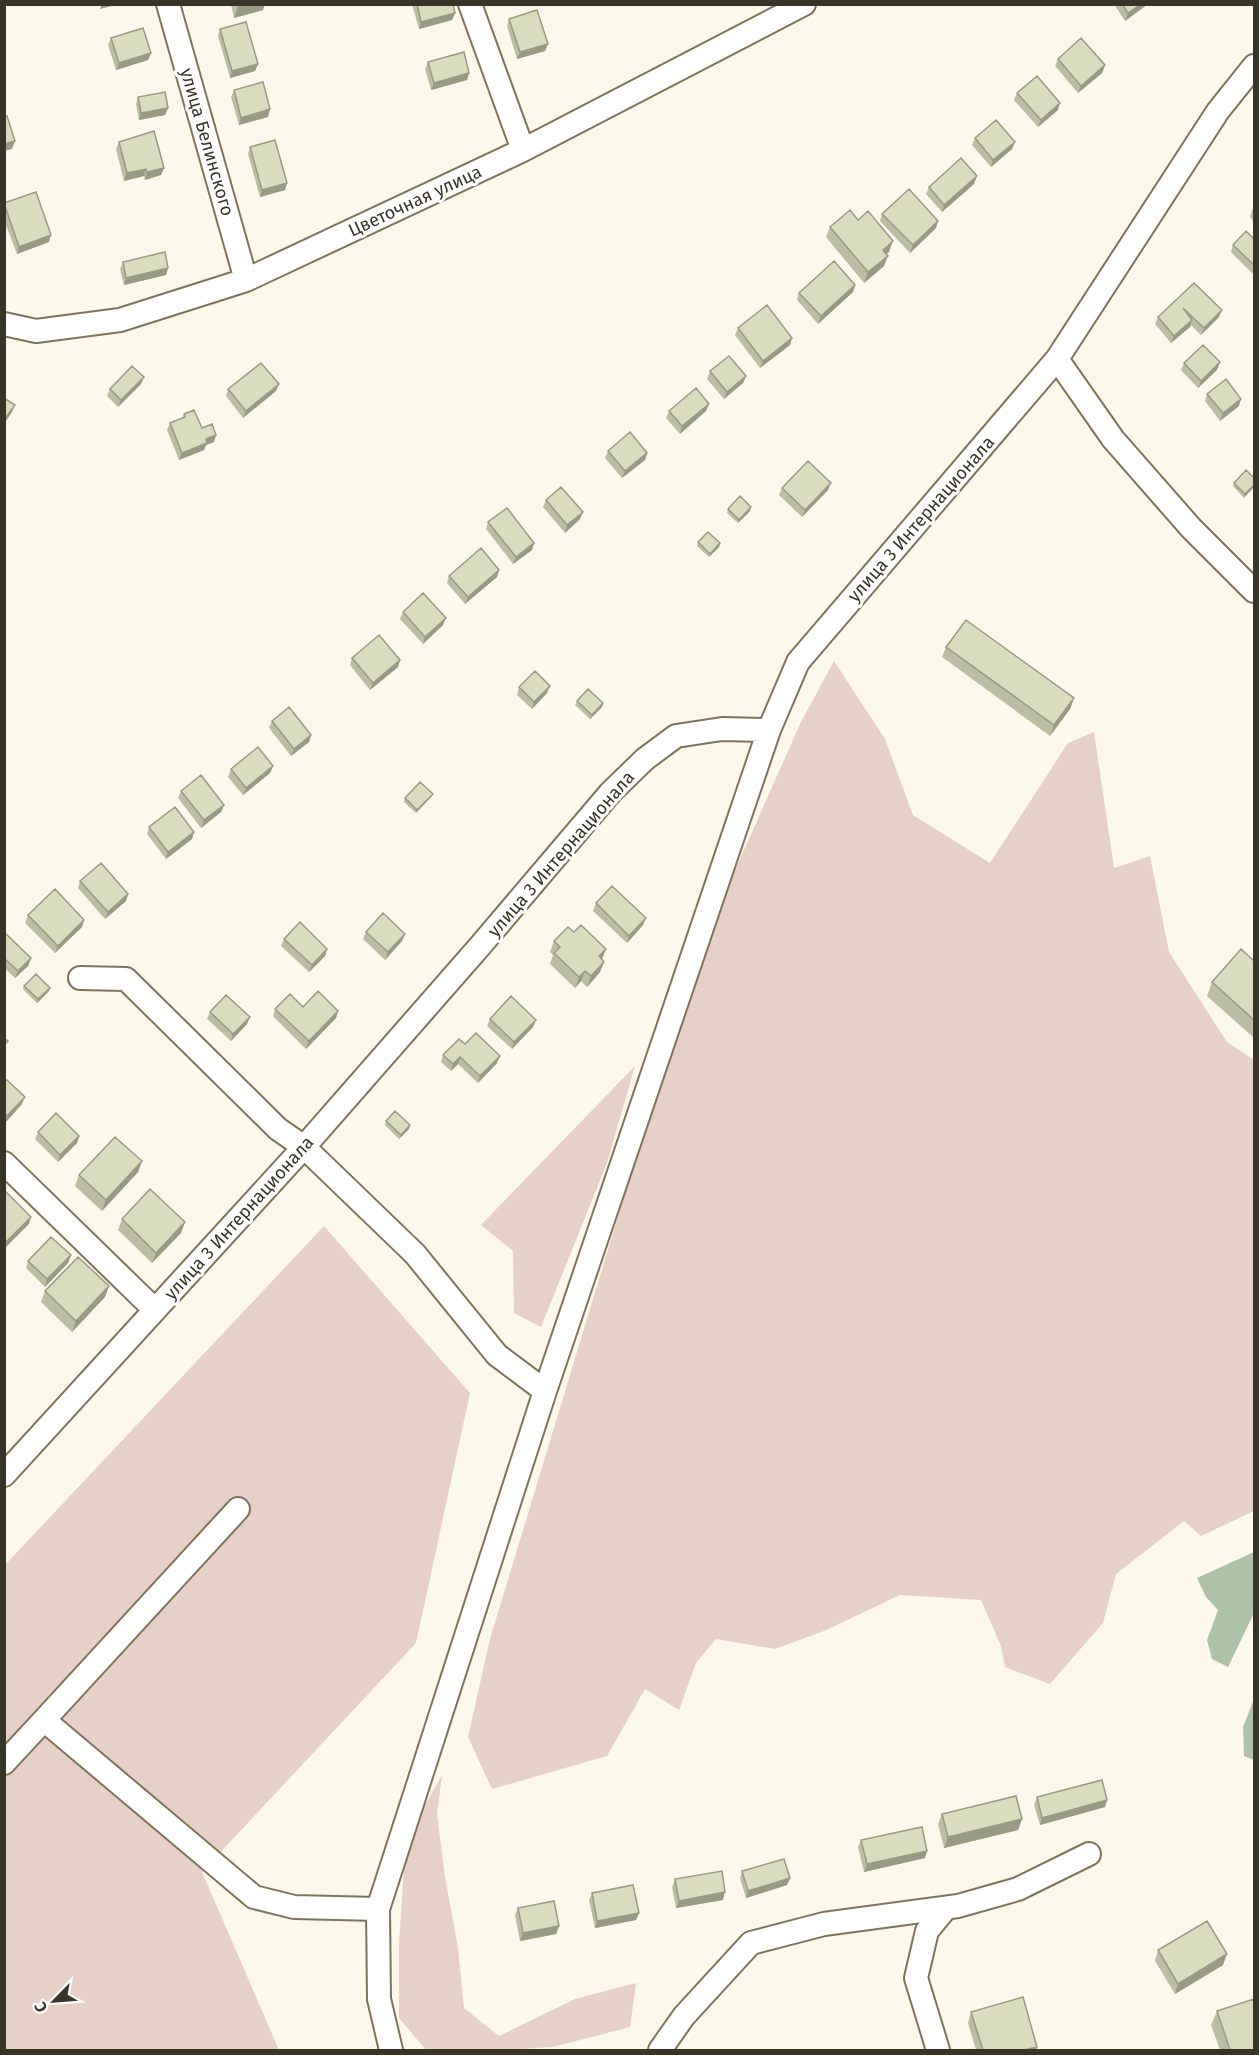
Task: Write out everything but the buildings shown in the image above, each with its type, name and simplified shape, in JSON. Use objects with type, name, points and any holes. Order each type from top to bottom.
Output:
[{"type":"street","name":"улица Белинского","points":[[168,4],[246,280]]},
{"type":"street","points":[[470,4],[524,150]]},
{"type":"street","name":"Цветочная улица","points":[[4,324],[36,331],[120,320],[246,280],[524,150],[804,4]]},
{"type":"street","name":"улица 3 Интернационала","points":[[4,1475],[304,1147],[610,793],[645,759],[676,736],[722,729],[769,730],[798,662],[1057,359],[1218,111],[1254,66]]},
{"type":"street","points":[[1057,359],[1113,439],[1191,528],[1254,591]]},
{"type":"street","points":[[391,2050],[379,1999],[378,1909],[545,1391],[769,730]]},
{"type":"street","points":[[80,978],[126,979],[278,1129],[304,1147],[415,1254],[497,1355],[545,1391]]},
{"type":"street","points":[[4,1163],[155,1310]]},
{"type":"street","points":[[4,1763],[238,1509]]},
{"type":"street","points":[[44,1720],[254,1897],[294,1907],[378,1909]]},
{"type":"street","points":[[660,2050],[684,2016],[751,1943],[824,1924],[946,1908],[1018,1889],[1089,1854]]},
{"type":"street","points":[[938,2050],[916,1978],[927,1931],[946,1908]]},
{"type":"shaded area","points":[[834,661],[885,739],[913,815],[990,863],[1068,743],[1094,732],[1114,868],[1150,856],[1169,952],[1227,1042],[1254,1060],[1254,1511],[1201,1536],[1184,1521],[1116,1574],[1103,1623],[1050,1684],[1005,1667],[1001,1646],[981,1600],[900,1595],[824,1631],[775,1649],[716,1639],[696,1663],[679,1710],[645,1689],[607,1756],[492,1789],[468,1737],[490,1639],[697,956],[800,724]]},
{"type":"shaded area","points":[[635,1066],[607,1163],[541,1327],[514,1313],[513,1251],[481,1225]]},
{"type":"shaded area","points":[[324,1226],[470,1393],[416,1643],[202,1872],[279,2050],[5,2050],[4,1566]]},
{"type":"shaded area","points":[[1254,1552],[1254,1613],[1228,1667],[1212,1659],[1207,1640],[1218,1610],[1206,1597],[1197,1578]]},
{"type":"shaded area","points":[[1254,1699],[1254,1760],[1244,1756],[1243,1727]]},
{"type":"shaded area","points":[[442,1775],[437,1814],[445,1877],[458,1948],[464,2008],[499,2036],[575,1999],[636,1983],[630,2027],[553,2047],[505,2050],[426,2050],[399,2018],[399,1943],[406,1839]]}]
